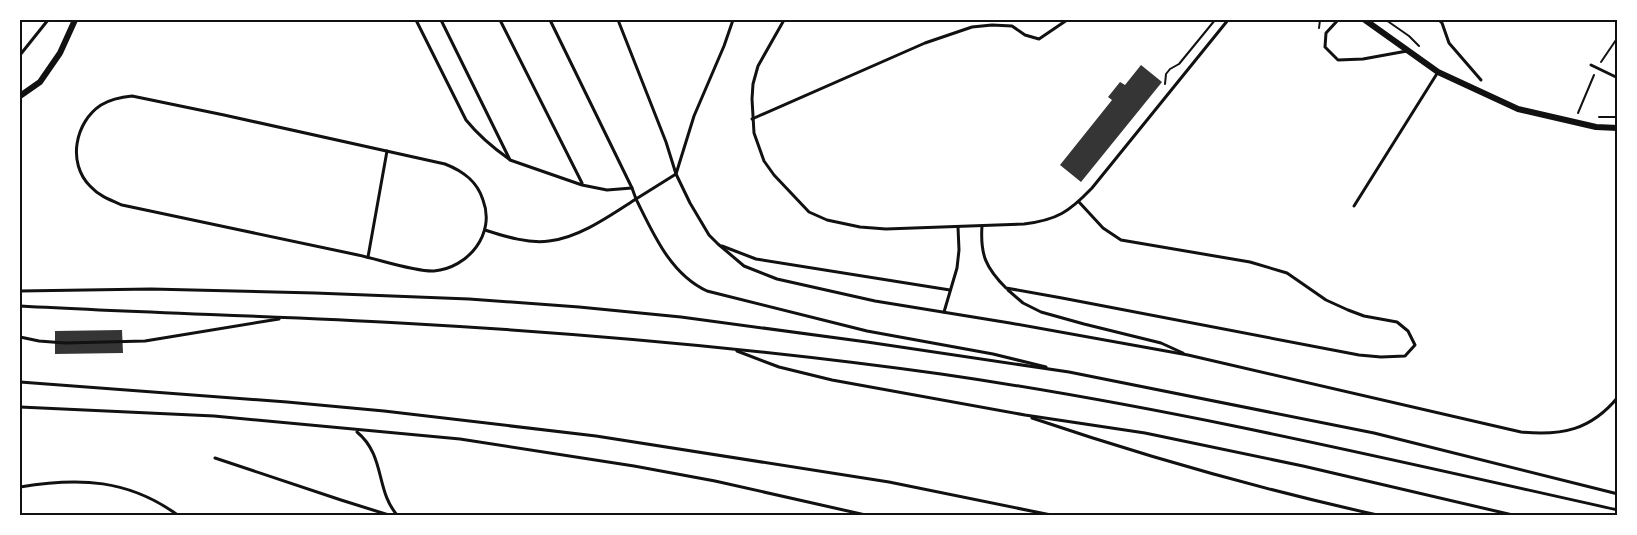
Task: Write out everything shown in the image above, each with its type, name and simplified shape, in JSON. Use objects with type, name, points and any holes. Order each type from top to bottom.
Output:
[{"type":"street","points":[[20,96],[40,82],[60,54],[75,20]]},
{"type":"street","points":[[1365,20],[1438,72],[1518,109],[1596,128],[1617,128]]},
{"type":"lane","points":[[20,55],[48,20]]},
{"type":"lane","points":[[416,20],[466,120],[483,140],[510,160],[582,185],[607,190],[632,188]]},
{"type":"lane","points":[[441,20],[510,160]]},
{"type":"lane","points":[[500,20],[582,185]]},
{"type":"lane","points":[[550,20],[652,231],[681,273],[706,291],[867,331],[993,354],[1069,372],[1374,433],[1617,494]]},
{"type":"lane","points":[[618,20],[666,142],[676,174],[709,235],[744,266],[777,279],[875,301],[1188,355],[1536,433],[1571,431],[1588,424],[1601,415],[1617,397]]},
{"type":"lane","points":[[484,230],[531,241],[549,242],[592,226],[676,174],[694,116],[733,20]]},
{"type":"lane","points":[[784,20],[758,66],[753,84],[752,119],[754,133],[764,161],[809,212],[827,220],[860,227],[886,229],[1024,224],[1055,218],[1079,202],[1092,188],[1228,20]]},
{"type":"lane","points":[[752,119],[926,43],[972,27],[1012,26],[1025,35],[1039,39],[1067,20]]},
{"type":"lane","points":[[1338,20],[1326,33],[1325,47],[1338,60],[1363,59],[1407,51]]},
{"type":"lane","points":[[1438,20],[1442,22],[1449,43],[1481,80]]},
{"type":"lane","points":[[1591,65],[1617,78]]},
{"type":"lane","points":[[1354,206],[1438,72]]},
{"type":"lane","points":[[132,96],[387,151],[446,164],[470,177],[479,189],[487,216],[484,230],[477,246],[458,264],[433,271],[419,270],[122,205],[89,186],[77,163],[76,150],[83,124],[99,106],[120,97],[132,96]]},
{"type":"lane","points":[[368,257],[387,151]]},
{"type":"lane","points":[[1006,288],[1359,355],[1405,356],[1415,345],[1408,331],[1397,322],[1348,310],[1326,300],[1287,273],[1250,262],[1121,240],[1102,228],[1079,202]]},
{"type":"lane","points":[[982,226],[982,254],[988,266],[1006,288],[1023,303],[1041,312],[1161,343],[1188,355]]},
{"type":"lane","points":[[944,312],[957,268],[958,227]]},
{"type":"lane","points":[[718,244],[756,259],[950,290]]},
{"type":"lane","points":[[20,291],[218,289],[457,298],[579,307],[692,318],[1069,372]]},
{"type":"lane","points":[[20,306],[411,324],[570,334],[733,349],[942,374],[1221,424],[1617,510]]},
{"type":"lane","points":[[20,338],[65,343],[145,341],[287,318]]},
{"type":"lane","points":[[733,349],[779,367],[832,380],[1025,415],[1157,435],[1303,466],[1517,516]]},
{"type":"lane","points":[[20,382],[384,411],[596,436],[889,482],[1056,516]]},
{"type":"lane","points":[[20,407],[214,416],[460,439],[715,481],[870,516]]},
{"type":"lane","points":[[1025,415],[1106,443],[1193,468],[1382,516]]},
{"type":"lane","points":[[355,430],[363,436],[376,456],[387,498],[398,516]]},
{"type":"lane","points":[[215,458],[392,516]]},
{"type":"lane","points":[[20,487],[59,482],[111,485],[150,497],[179,516]]},
{"type":"path","points":[[1165,84],[1166,74],[1179,64],[1215,20]]},
{"type":"path","points":[[1386,20],[1409,36],[1422,49]]},
{"type":"building","points":[[1141,65],[1162,82],[1081,182],[1060,165],[1112,100],[1108,97],[1120,82],[1125,85]]},
{"type":"building","points":[[122,330],[123,353],[55,354],[55,331]]}]
